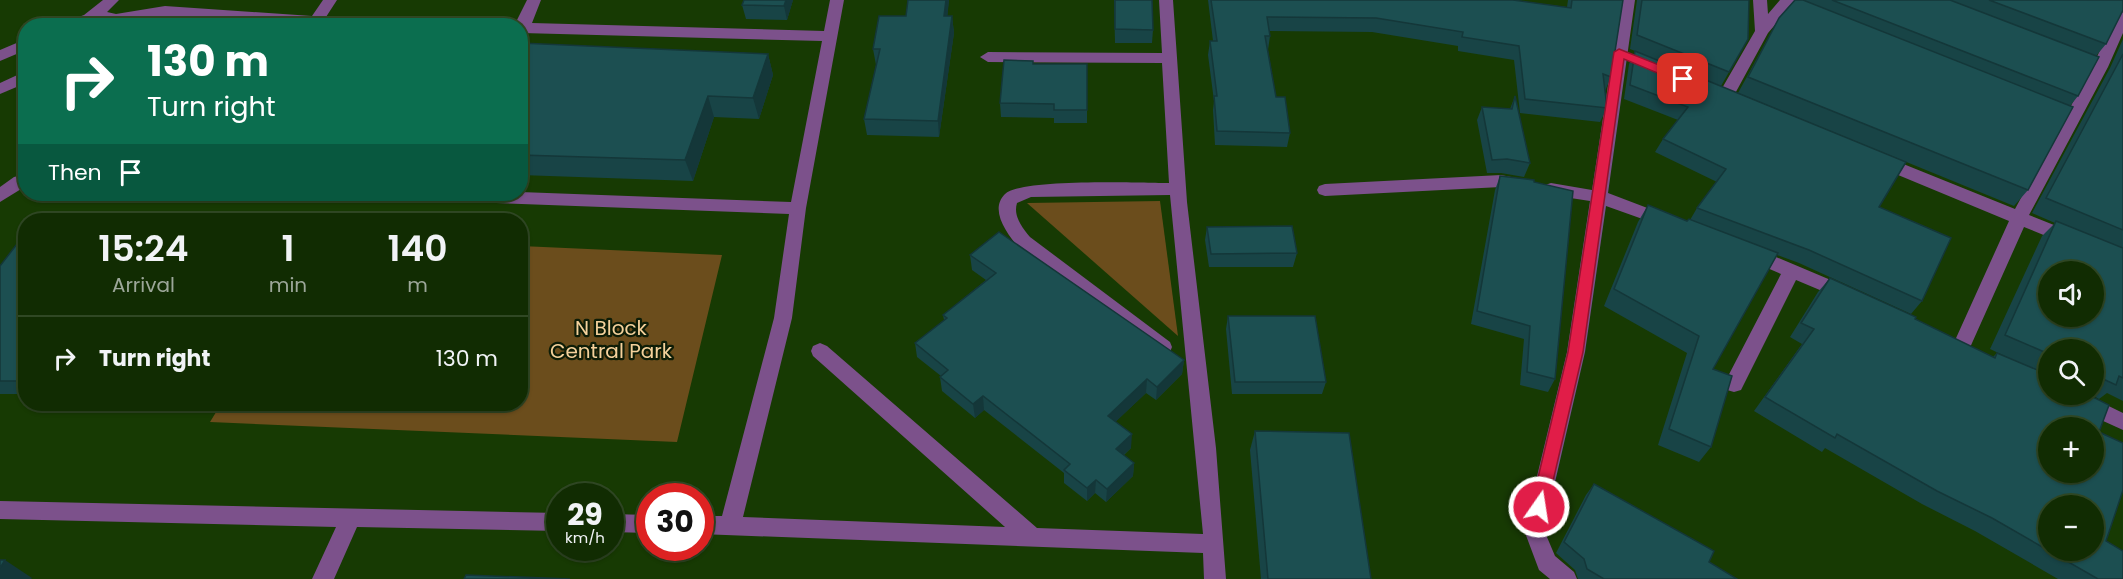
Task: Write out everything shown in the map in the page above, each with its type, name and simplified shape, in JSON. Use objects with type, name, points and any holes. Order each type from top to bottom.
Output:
[{"type":"street","points":[[89,18],[112,0]]},
{"type":"street","points":[[318,18],[330,0]]},
{"type":"street","points":[[525,18],[534,0]]},
{"type":"street","points":[[730,526],[783,318],[798,208],[837,0]]},
{"type":"street","points":[[1166,0],[1181,231],[1198,373],[1214,544],[1215,579]]},
{"type":"street","points":[[1566,579],[1547,563],[1534,530],[1576,352],[1628,0]]},
{"type":"street","points":[[1760,0],[1762,32]]},
{"type":"street","points":[[1725,97],[1762,32],[1786,2],[1829,22]]},
{"type":"street","points":[[127,18],[141,13],[165,11],[271,18]]},
{"type":"street","points":[[89,18],[106,16],[109,18]]},
{"type":"street","points":[[1940,338],[1967,350],[2019,218],[2066,118],[2123,17]]},
{"type":"street","points":[[528,27],[831,36]]},
{"type":"street","points":[[0,56],[18,48]]},
{"type":"street","points":[[1619,52],[1641,61]]},
{"type":"street","points":[[988,57],[1170,58]]},
{"type":"street","points":[[0,89],[18,80]]},
{"type":"street","points":[[1867,155],[2081,243]]},
{"type":"street","points":[[1325,190],[1501,181],[1600,197],[1685,229]]},
{"type":"street","points":[[0,196],[18,182]]},
{"type":"street","points":[[1179,189],[1031,191],[1017,193],[1009,201],[1006,212],[1012,228],[1024,242],[1198,373]]},
{"type":"street","points":[[528,198],[798,208]]},
{"type":"street","points":[[1739,249],[1866,304]]},
{"type":"street","points":[[1734,384],[1792,270]]},
{"type":"street","points":[[820,351],[1032,537]]},
{"type":"street","points":[[2087,405],[2123,422]]},
{"type":"street","points":[[0,510],[546,522]]},
{"type":"street","points":[[323,579],[351,518]]},
{"type":"street","points":[[714,525],[1214,544]]},
{"type":"green space","points":[[1160,201],[1178,336],[1027,203]]},
{"type":"green space","name":"N Block Central Park","points":[[528,246],[722,255],[677,442],[210,422],[217,411],[528,411]]},
{"type":"building","points":[[744,0],[786,0],[784,6],[742,5]]},
{"type":"building","points":[[908,0],[946,0],[944,16],[952,16],[938,121],[864,119],[880,49],[873,49],[879,16],[906,16]]},
{"type":"building","points":[[1115,0],[1152,0],[1153,30],[1115,29]]},
{"type":"building","points":[[1211,0],[1513,0],[1571,8],[1572,0],[1623,0],[1611,77],[1603,74],[1607,108],[1525,99],[1519,46],[1462,37],[1463,32],[1376,18],[1267,17],[1270,36],[1265,36],[1276,97],[1285,97],[1290,133],[1217,131],[1214,96],[1217,96],[1210,41],[1217,41]]},
{"type":"building","points":[[1642,0],[1749,0],[1748,39],[1729,72],[1637,35]]},
{"type":"building","points":[[1795,0],[1803,0],[2073,107],[2028,190],[1748,77],[1779,18]]},
{"type":"building","points":[[1832,0],[1950,0],[2099,57],[2078,96]]},
{"type":"building","points":[[1989,0],[2123,0],[2123,10],[2106,44]]},
{"type":"building","points":[[528,43],[768,54],[753,98],[708,96],[685,160],[528,155]]},
{"type":"building","points":[[1635,51],[1906,162],[1879,207],[1951,238],[1922,301],[1809,250],[1697,208],[1726,169],[1663,139],[1688,107],[1630,85]]},
{"type":"building","points":[[2123,54],[2123,230],[2046,198]]},
{"type":"building","points":[[1004,60],[1033,61],[1033,64],[1087,64],[1087,110],[1054,110],[1054,104],[1000,103]]},
{"type":"building","points":[[1515,96],[1530,163],[1507,159],[1492,160],[1482,107],[1512,109]]},
{"type":"building","points":[[1500,176],[1534,180],[1534,182],[1573,191],[1555,379],[1527,372],[1530,326],[1477,311]]},
{"type":"building","points":[[1648,205],[1778,253],[1713,369],[1732,376],[1711,447],[1669,429],[1699,336],[1614,289]]},
{"type":"building","points":[[2056,221],[2123,248],[2123,378],[2119,376],[2116,385],[2104,379],[2104,339],[2038,339],[2038,349],[2005,335],[2038,261],[2038,327],[2104,327],[2104,261],[2038,261]]},
{"type":"building","points":[[1292,226],[1297,253],[1211,254],[1207,227]]},
{"type":"building","points":[[999,232],[1184,360],[1157,387],[1147,379],[1108,416],[1132,434],[1116,449],[1134,463],[1107,489],[1096,480],[1087,488],[1064,470],[1070,464],[983,396],[973,404],[940,377],[948,370],[915,343],[947,318],[943,315],[996,273],[970,255]]},
{"type":"building","points":[[18,244],[18,381],[0,381],[0,266]]},
{"type":"building","points":[[1830,278],[1916,317],[1915,319],[1995,358],[1997,353],[2038,370],[2038,405],[2104,405],[2104,402],[2109,405],[2104,418],[2038,417],[2038,483],[2104,483],[2104,434],[2123,443],[2123,490],[2106,541],[2123,551],[2123,579],[2098,579],[2067,561],[2104,561],[2104,495],[2038,495],[2038,544],[1837,434],[1835,438],[1765,397],[1814,329],[1801,323]]},
{"type":"building","points":[[1228,316],[1315,316],[1326,382],[1235,382]]},
{"type":"building","points":[[1255,431],[1349,433],[1371,579],[1268,579]]},
{"type":"building","points":[[1594,484],[1714,551],[1709,562],[1737,579],[1604,579],[1587,569],[1584,559],[1564,542]]},
{"type":"building","points":[[466,575],[570,579],[464,579]]},
{"type":"route","points":[[1539,507],[1576,352],[1619,52],[1683,79]]}]
